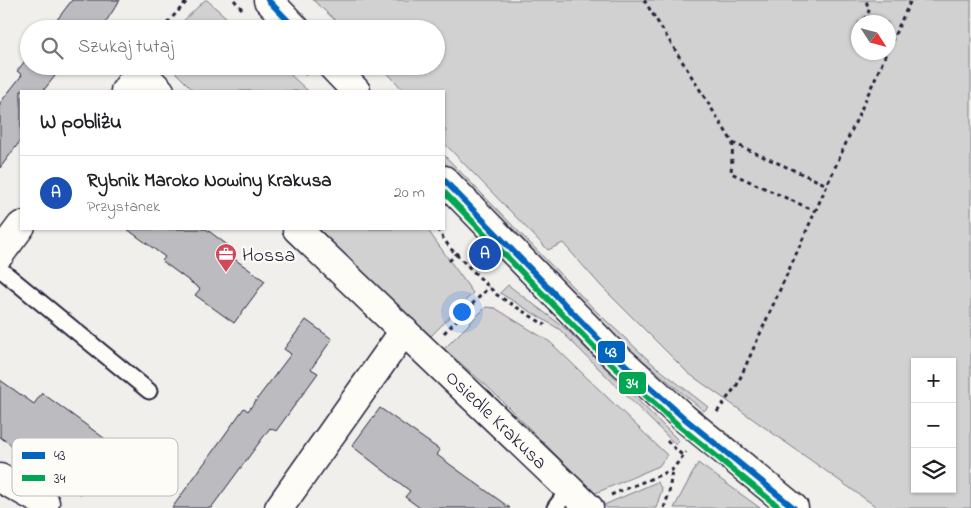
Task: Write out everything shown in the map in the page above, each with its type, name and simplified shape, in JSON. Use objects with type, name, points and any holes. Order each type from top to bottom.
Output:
[{"type":"street","points":[[268,0],[287,20]]},
{"type":"street","points":[[126,90],[137,75]]},
{"type":"street","points":[[144,75],[159,90]]},
{"type":"street","points":[[341,75],[355,90]]},
{"type":"street","points":[[445,181],[611,352],[684,418],[794,508]]},
{"type":"street","points":[[0,254],[20,227]]},
{"type":"street","name":"Osiedle Krakusa","points":[[298,230],[404,331],[562,498],[589,508]]},
{"type":"street","points":[[279,508],[404,331]]},
{"type":"street","points":[[0,478],[12,485]]},
{"type":"street","points":[[32,496],[45,503]]},
{"type":"lane","points":[[0,269],[148,391]]},
{"type":"path","points":[[170,20],[188,0]]},
{"type":"path","points":[[644,0],[733,144],[827,185]]},
{"type":"path","points":[[866,0],[869,10],[866,15]]},
{"type":"path","points":[[896,32],[911,0]]},
{"type":"path","points":[[765,320],[883,60]]},
{"type":"path","points":[[733,144],[731,173],[815,211]]},
{"type":"path","points":[[438,230],[503,300],[549,327]]},
{"type":"path","points":[[450,261],[458,253]]},
{"type":"path","points":[[441,335],[489,287]]},
{"type":"path","points":[[662,437],[683,456]]},
{"type":"path","points":[[664,508],[669,493],[672,470]]},
{"type":"shaded area","points":[[207,0],[229,20],[184,20]]},
{"type":"shaded area","points":[[313,0],[971,0],[971,508],[878,508],[688,373],[601,286],[563,243],[548,250],[445,144],[445,90],[403,90],[389,75],[445,75],[445,20],[335,20]]},
{"type":"shaded area","points":[[178,75],[291,75],[307,90],[193,90]]},
{"type":"shaded area","points":[[445,156],[598,313],[654,365],[708,407],[704,411],[616,338],[445,163]]},
{"type":"shaded area","points":[[312,230],[428,230],[473,293],[431,336]]},
{"type":"shaded area","points":[[508,285],[565,328],[679,441],[676,445],[559,329],[500,293]]},
{"type":"shaded area","points":[[486,307],[495,308],[550,342],[667,455],[659,466],[591,495],[563,470],[565,464],[489,388],[444,349]]},
{"type":"shaded area","points":[[698,463],[760,508],[674,508]]},
{"type":"shaded area","points":[[657,482],[662,489],[656,508],[607,508],[604,505]]},
{"type":"building","points":[[72,0],[120,0],[107,20],[57,20]]},
{"type":"building","points":[[22,75],[56,75],[44,90],[20,90],[20,141],[0,168],[0,103]]},
{"type":"building","points":[[128,230],[207,230],[230,247],[226,253],[265,281],[234,323],[195,295],[200,289],[162,261],[165,257]]},
{"type":"building","points":[[306,320],[332,339],[311,369],[318,373],[276,431],[270,428],[211,508],[172,508],[244,408],[248,411],[291,354],[284,349]]},
{"type":"building","points":[[0,380],[34,404],[42,393],[104,438],[12,438],[12,446],[0,437]]},
{"type":"building","points":[[380,408],[440,450],[437,455],[510,508],[420,508],[405,497],[410,491],[352,446]]},
{"type":"transit line","name":"43","points":[[268,0],[287,20]]},
{"type":"transit line","name":"43","points":[[445,181],[611,352],[684,418],[794,508]]},
{"type":"transit line","name":"34","points":[[445,193],[605,358],[678,425],[780,508]]},
{"type":"place","name":"Rybnik Maroko Nowiny Krakusa","points":[[485,254]]},
{"type":"place","name":"Hossa","points":[[226,273]]}]
